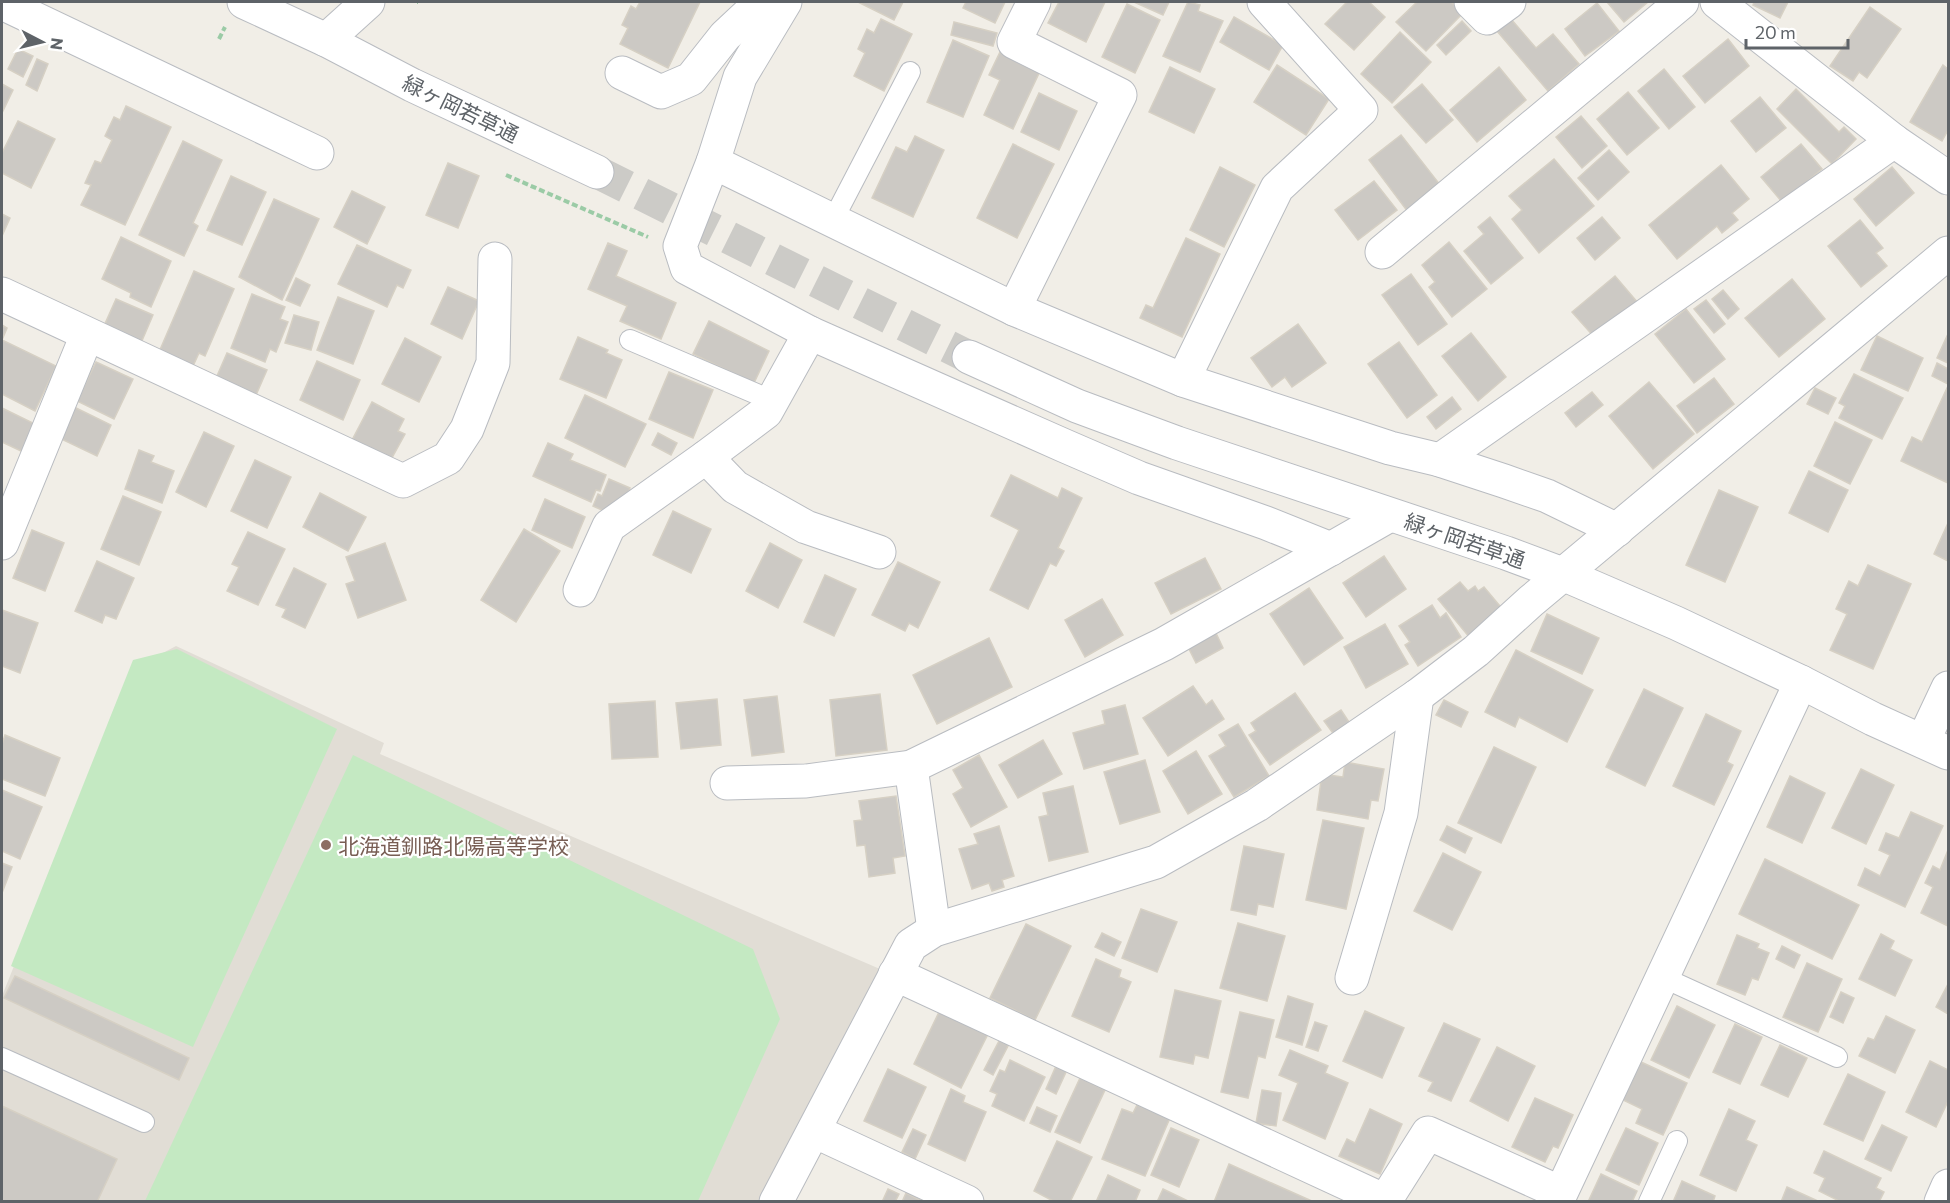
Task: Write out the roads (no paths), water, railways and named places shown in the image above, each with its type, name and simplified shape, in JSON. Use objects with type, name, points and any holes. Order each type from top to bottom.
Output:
[{"type":"street","name":"緑ヶ岡若草通","points":[[244,2],[326,40],[412,85],[597,172]]},
{"type":"street","points":[[326,40],[336,2]]},
{"type":"street","points":[[326,40],[368,2]]},
{"type":"street","points":[[1014,309],[1120,95],[1014,42],[1034,2]]},
{"type":"street","points":[[1183,380],[1277,188],[1361,110],[1264,2]]},
{"type":"street","points":[[1471,2],[1487,18],[1509,2]]},
{"type":"street","points":[[1382,252],[1682,2]]},
{"type":"street","points":[[1717,2],[1894,141],[1948,178]]},
{"type":"street","points":[[2,3],[317,153]]},
{"type":"street","points":[[622,73],[661,92],[691,79],[725,36],[755,8],[782,6]]},
{"type":"street","points":[[782,6],[740,77],[713,162],[680,246],[687,268],[810,333],[1139,478],[1266,523],[1331,549]]},
{"type":"street","points":[[1440,460],[1894,141]]},
{"type":"street","points":[[713,162],[1014,309],[1183,380],[1390,448],[1440,460],[1547,496],[1617,530]]},
{"type":"street","points":[[776,1202],[911,945],[934,930],[1156,862],[1257,805],[1417,696],[1476,651],[1531,602],[1948,253]]},
{"type":"street","points":[[2,294],[403,481],[448,458],[467,429],[493,363],[495,259]]},
{"type":"street","points":[[580,590],[609,526],[766,412],[810,333]]},
{"type":"street","points":[[2,543],[87,335]]},
{"type":"street","name":"緑ヶ岡若草通","points":[[969,357],[1077,406],[1218,457],[1565,575],[1676,623],[1873,719],[1936,747]]},
{"type":"street","points":[[706,457],[735,487],[806,527],[879,552]]},
{"type":"street","points":[[727,783],[806,781],[911,767],[1164,644],[1390,515]]},
{"type":"street","points":[[895,974],[1385,1201],[1428,1133],[1559,1197],[1800,682]]},
{"type":"street","points":[[1936,747],[1948,688]]},
{"type":"street","points":[[1352,978],[1401,813],[1417,696]]},
{"type":"street","points":[[911,767],[934,930]]},
{"type":"street","points":[[814,1131],[967,1202]]},
{"type":"lane","points":[[833,220],[910,72]]},
{"type":"lane","points":[[630,340],[772,400]]},
{"type":"lane","points":[[1662,977],[1837,1057]]},
{"type":"lane","points":[[2,1058],[144,1122]]},
{"type":"lane","points":[[1649,1202],[1677,1141]]},
{"type":"tunnel","points":[[597,172],[969,357]]},
{"type":"place","name":"北海道釧路北陽高等学校","points":[[326,845]]}]
